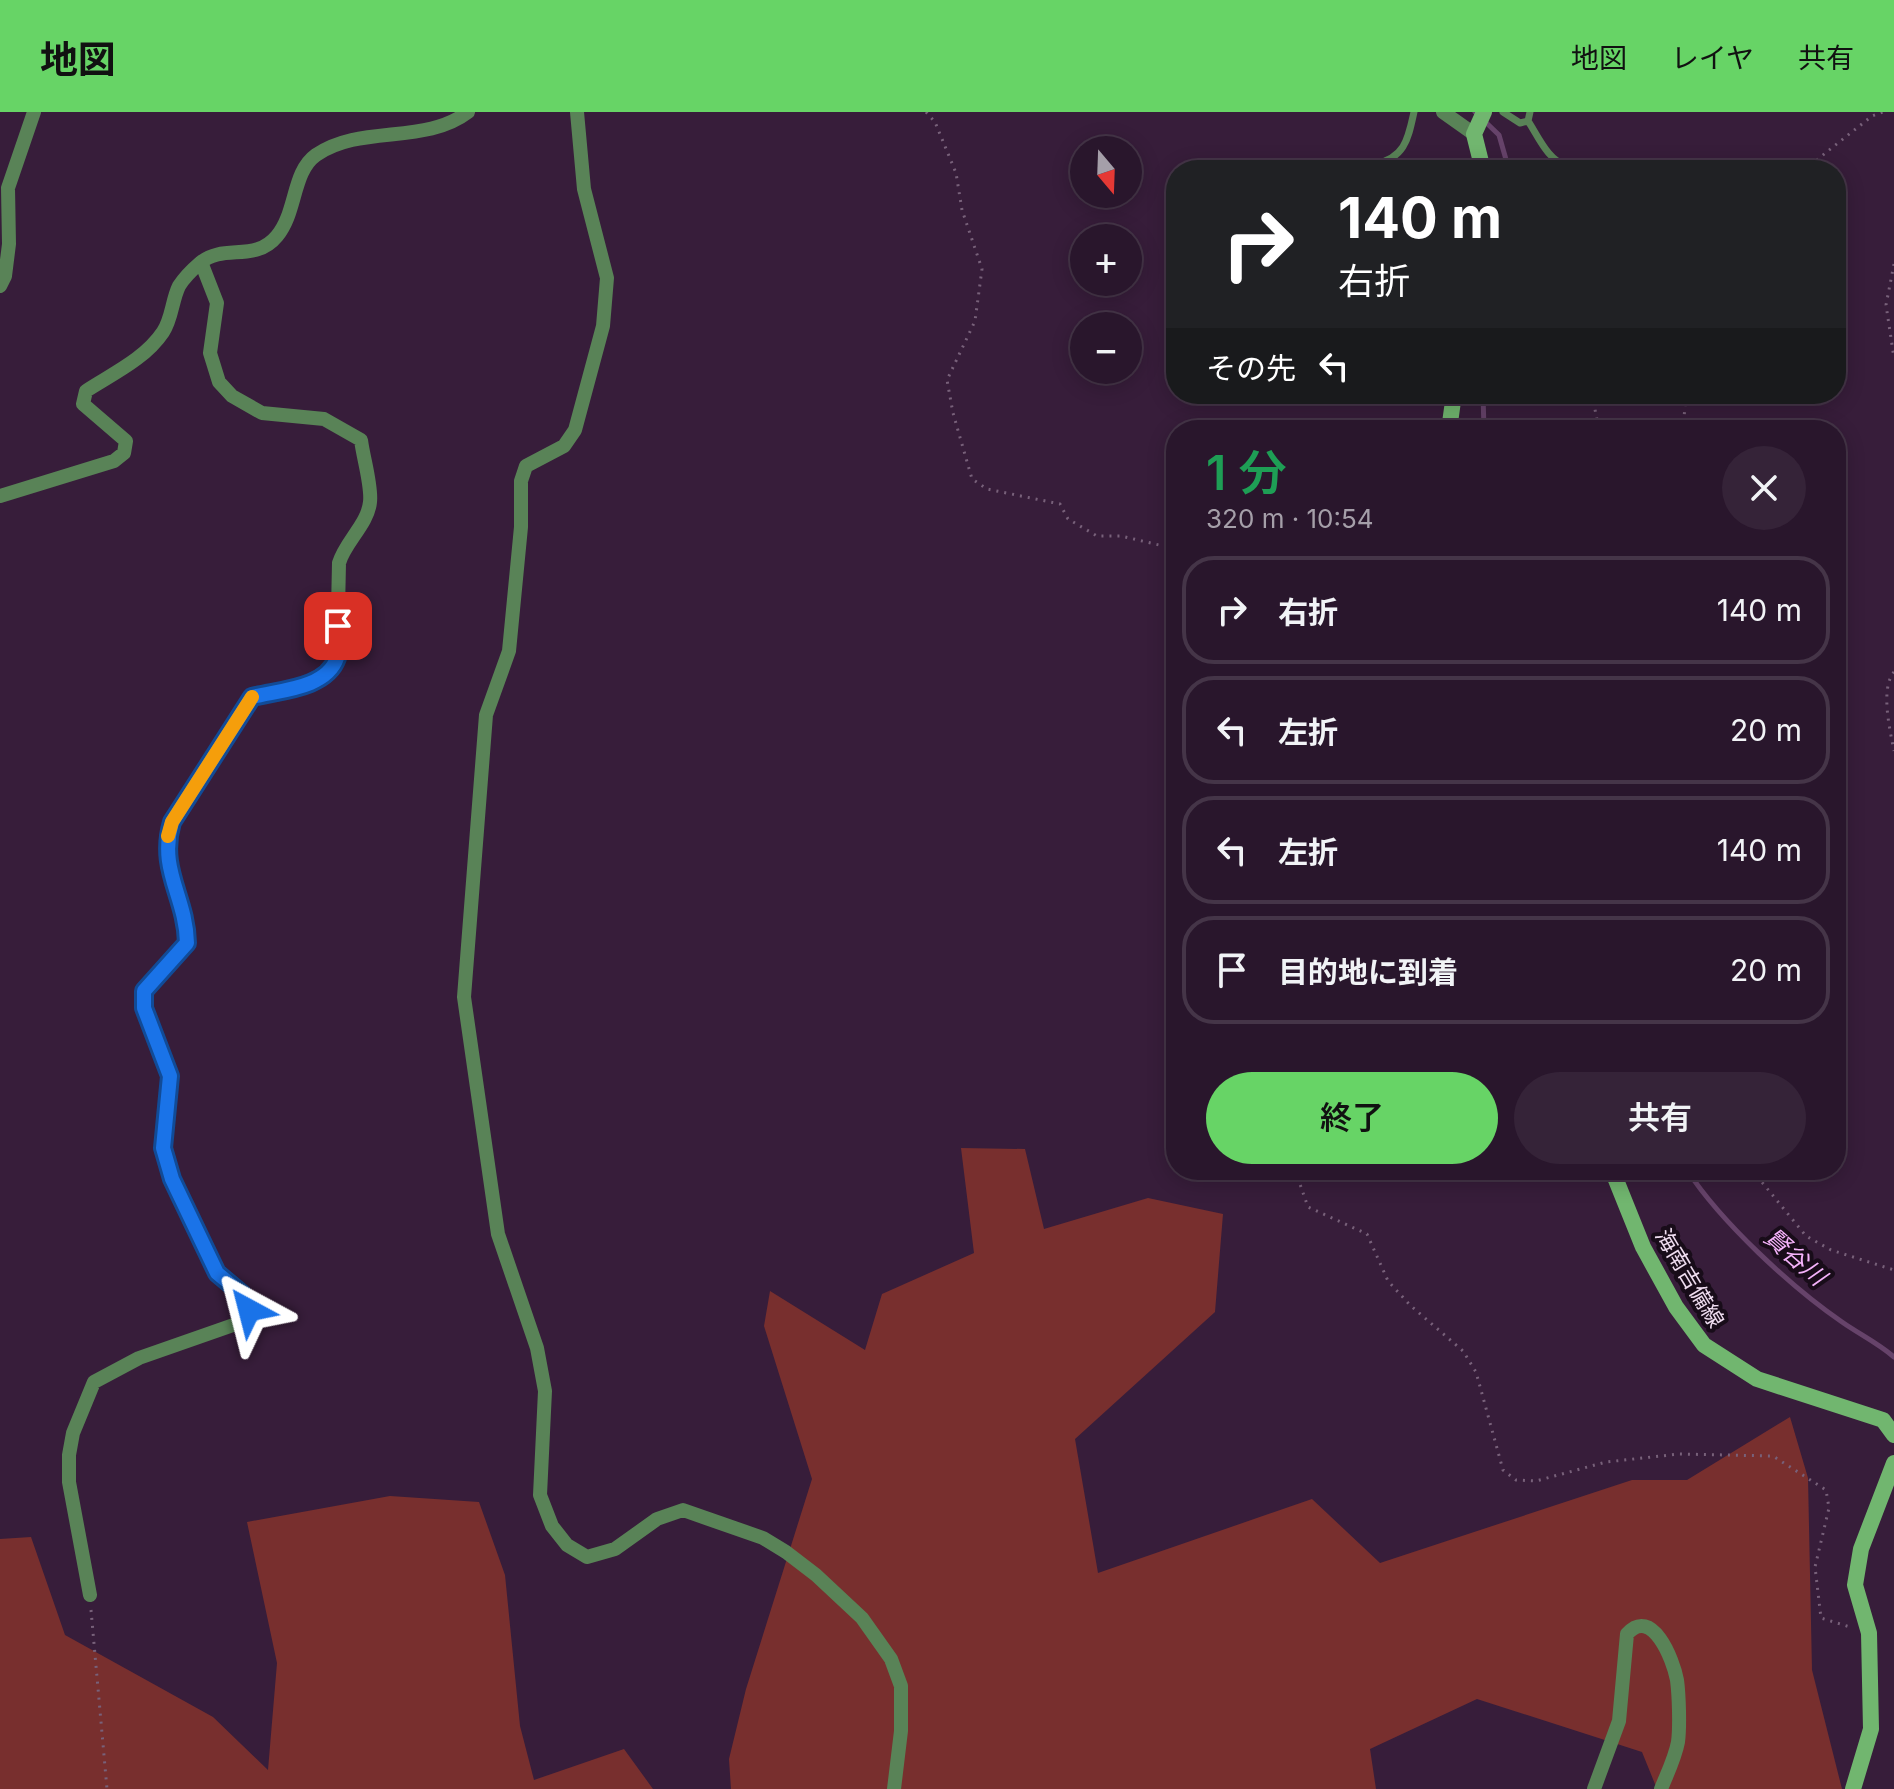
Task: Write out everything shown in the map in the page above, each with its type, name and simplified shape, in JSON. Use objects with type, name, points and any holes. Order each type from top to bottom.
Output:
[{"type":"main road","points":[[1479,125],[1482,160]]},
{"type":"main road","name":"海南吉備線","points":[[1616,1180],[1643,1247],[1676,1307],[1704,1345],[1757,1379],[1883,1420],[1894,1435]]},
{"type":"main road","points":[[1853,1789],[1871,1729],[1869,1633],[1855,1585],[1861,1549],[1894,1463]]},
{"type":"street","points":[[0,286],[5,276],[9,244],[8,188],[34,112]]},
{"type":"street","points":[[0,496],[114,461],[124,453],[126,441],[83,404],[86,391],[145,353],[164,331],[180,284],[201,262],[217,253],[246,253],[269,245],[292,212],[302,169],[316,155],[379,135],[424,131],[459,119],[468,112]]},
{"type":"street","points":[[577,112],[584,189],[607,278],[603,326],[575,430],[564,446],[526,466],[521,481],[521,527],[509,651],[486,715],[464,997],[498,1234],[537,1348],[545,1391],[540,1495],[552,1526],[567,1545],[587,1557],[615,1549],[657,1519],[683,1510],[763,1538],[816,1575],[862,1618],[891,1659],[901,1686],[901,1731],[894,1789]]},
{"type":"street","points":[[1443,112],[1479,125]]},
{"type":"street","points":[[90,1595],[69,1482],[69,1455],[73,1433],[94,1382],[139,1358],[239,1324],[249,1310],[242,1294],[217,1273],[172,1179],[163,1148],[170,1076],[144,1008],[144,991],[187,943],[187,922],[168,864],[166,843],[172,822],[252,697],[315,682],[328,671],[337,657],[339,563],[342,549],[364,518],[370,502],[361,440],[324,419],[262,413],[232,396],[219,382],[210,353],[217,303],[201,262]]},
{"type":"street","points":[[1594,1789],[1619,1721],[1627,1634],[1643,1625],[1652,1629],[1662,1643],[1676,1679],[1678,1741],[1661,1789]]},
{"type":"lane","points":[[1392,160],[1407,142],[1414,112]]},
{"type":"lane","points":[[1503,112],[1520,123],[1529,116],[1555,160]]},
{"type":"path","points":[[926,112],[935,122],[956,173],[962,210],[982,269],[975,321],[947,380],[972,479],[987,489],[1060,504],[1068,519],[1097,536],[1121,536],[1166,547]]},
{"type":"path","points":[[1817,160],[1872,116],[1883,112]]},
{"type":"path","points":[[1894,264],[1886,305],[1894,358]]},
{"type":"path","points":[[1894,672],[1890,677],[1887,707],[1894,751]]},
{"type":"path","points":[[1299,1180],[1308,1207],[1367,1234],[1388,1281],[1410,1305],[1463,1351],[1476,1372],[1503,1470],[1516,1480],[1536,1481],[1606,1462],[1679,1454],[1773,1456],[1826,1490],[1829,1508],[1815,1567],[1821,1618],[1869,1633]]},
{"type":"path","points":[[1760,1180],[1806,1236],[1831,1250],[1894,1270]]},
{"type":"path","points":[[90,1595],[107,1789]]},
{"type":"shaded area","points":[[961,1148],[1025,1149],[1044,1229],[1148,1198],[1223,1214],[1215,1312],[1075,1439],[1098,1573],[1312,1499],[1380,1563],[1632,1480],[1687,1480],[1790,1417],[1808,1478],[1812,1670],[1842,1789],[1657,1789],[1642,1752],[1477,1699],[1370,1749],[1376,1789],[731,1789],[729,1759],[746,1689],[812,1479],[764,1326],[770,1291],[865,1350],[882,1294],[974,1253]]},
{"type":"shaded area","points":[[390,1496],[479,1502],[505,1575],[520,1726],[534,1780],[624,1749],[653,1789],[0,1789],[0,1539],[31,1537],[65,1635],[213,1717],[268,1770],[277,1663],[247,1522]]},
{"type":"waterway","name":"賢谷川","points":[[1475,112],[1499,135],[1506,160]]},
{"type":"waterway","name":"賢谷川","points":[[1483,404],[1484,420]]},
{"type":"waterway","name":"賢谷川","points":[[1694,1180],[1718,1211],[1780,1272],[1822,1308],[1894,1357]]},
{"type":"slow traffic","points":[[168,836],[172,822],[252,697]]},
{"type":"route","points":[[249,1310],[242,1294],[217,1273],[172,1179],[163,1148],[170,1076],[144,1008],[144,991],[187,943],[187,922],[168,864],[166,843],[172,822],[252,697],[315,682],[328,671],[337,657],[338,626]]}]
